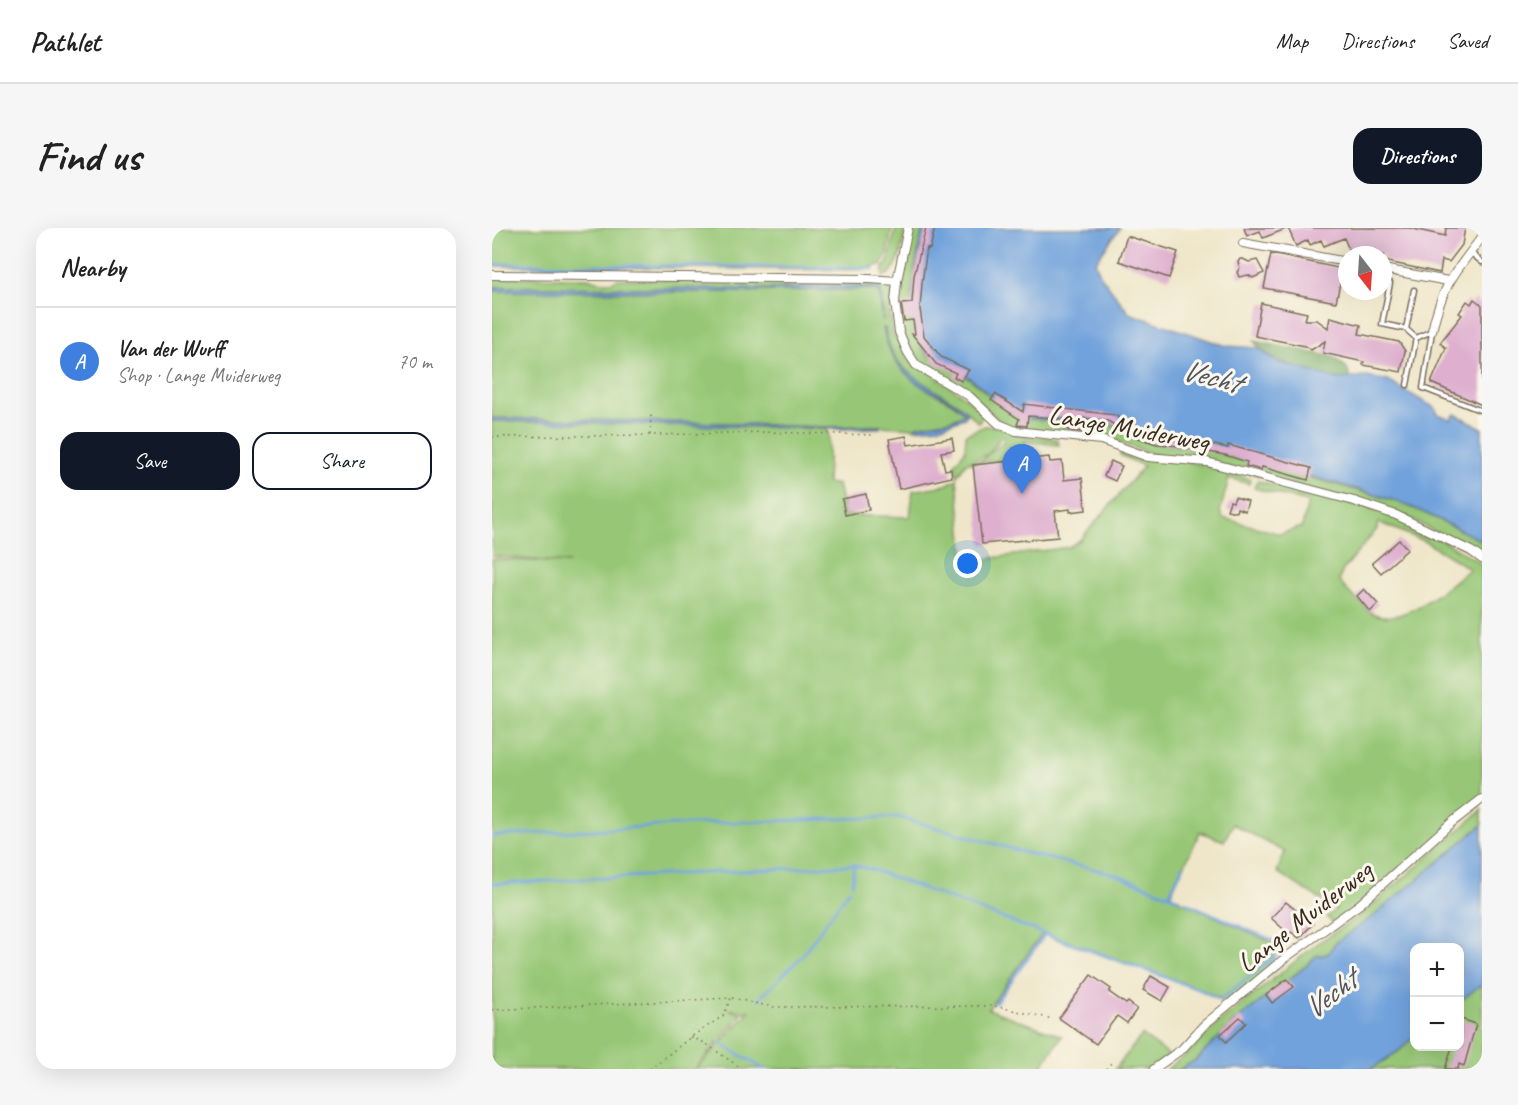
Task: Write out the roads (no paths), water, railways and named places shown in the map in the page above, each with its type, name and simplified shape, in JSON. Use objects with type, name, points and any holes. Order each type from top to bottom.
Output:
[{"type":"street","name":"Lange Muiderweg","points":[[908,228],[895,302],[897,321],[904,346],[922,370],[969,396],[992,420],[1007,428],[1026,433],[1101,440],[1148,457],[1207,462],[1354,501],[1396,515],[1471,551],[1482,559]]},
{"type":"street","points":[[1432,331],[1437,308],[1448,280],[1482,237]]},
{"type":"street","points":[[1243,243],[1338,260]]},
{"type":"street","points":[[1392,271],[1448,280]]},
{"type":"street","points":[[492,275],[897,281]]},
{"type":"street","name":"Lange Muiderweg","points":[[1154,1069],[1182,1049],[1204,1025],[1285,958],[1360,903],[1482,798]]},
{"type":"lane","points":[[1470,252],[1482,262]]},
{"type":"lane","points":[[1406,329],[1414,290]]},
{"type":"lane","points":[[1387,300],[1382,324],[1406,329],[1416,338]]},
{"type":"lane","points":[[1416,338],[1432,331]]},
{"type":"lane","points":[[1432,331],[1423,388],[1482,411]]},
{"type":"lane","points":[[1407,385],[1416,338]]},
{"type":"water","name":"Vecht","points":[[923,228],[1120,228],[1095,262],[1101,276],[1129,313],[1226,346],[1258,348],[1277,362],[1338,379],[1367,377],[1388,381],[1435,408],[1438,414],[1451,419],[1455,414],[1482,428],[1482,541],[1406,505],[1327,481],[1205,450],[1145,441],[1104,422],[1034,419],[1010,413],[970,378],[934,360],[920,343],[914,329],[912,295]]},
{"type":"water","points":[[833,286],[879,287],[882,296],[883,321],[879,292],[872,289],[731,292],[492,291],[492,287],[766,289]]},
{"type":"water","points":[[883,328],[885,328],[895,357],[904,368],[964,409],[967,413],[965,418],[939,427],[915,429],[916,426],[951,420],[964,413],[952,402],[919,384],[904,372],[889,348]]},
{"type":"water","points":[[492,418],[820,427],[880,426],[880,428],[844,429],[492,421]]},
{"type":"water","name":"Vecht","points":[[1482,825],[1482,984],[1464,998],[1464,943],[1410,943],[1410,1041],[1399,1051],[1371,1069],[1180,1069],[1196,1060],[1233,1023],[1316,956],[1328,954],[1335,943],[1375,915]]},
{"type":"waterway","points":[[492,264],[873,268]]},
{"type":"waterway","points":[[492,836],[709,823],[898,817],[1034,855],[1115,874],[1169,895]]},
{"type":"waterway","points":[[492,884],[854,865],[876,871],[1045,934]]},
{"type":"waterway","points":[[852,884],[854,865]]},
{"type":"waterway","points":[[1179,899],[1169,895],[1183,866]]},
{"type":"waterway","points":[[759,999],[802,956],[849,890]]},
{"type":"waterway","points":[[995,1003],[1045,934],[1201,990],[1220,1000],[1280,952],[1274,941],[1185,902]]},
{"type":"waterway","points":[[720,1043],[764,1069]]},
{"type":"place","name":"Van der Wurff","points":[[1022,494]]}]
